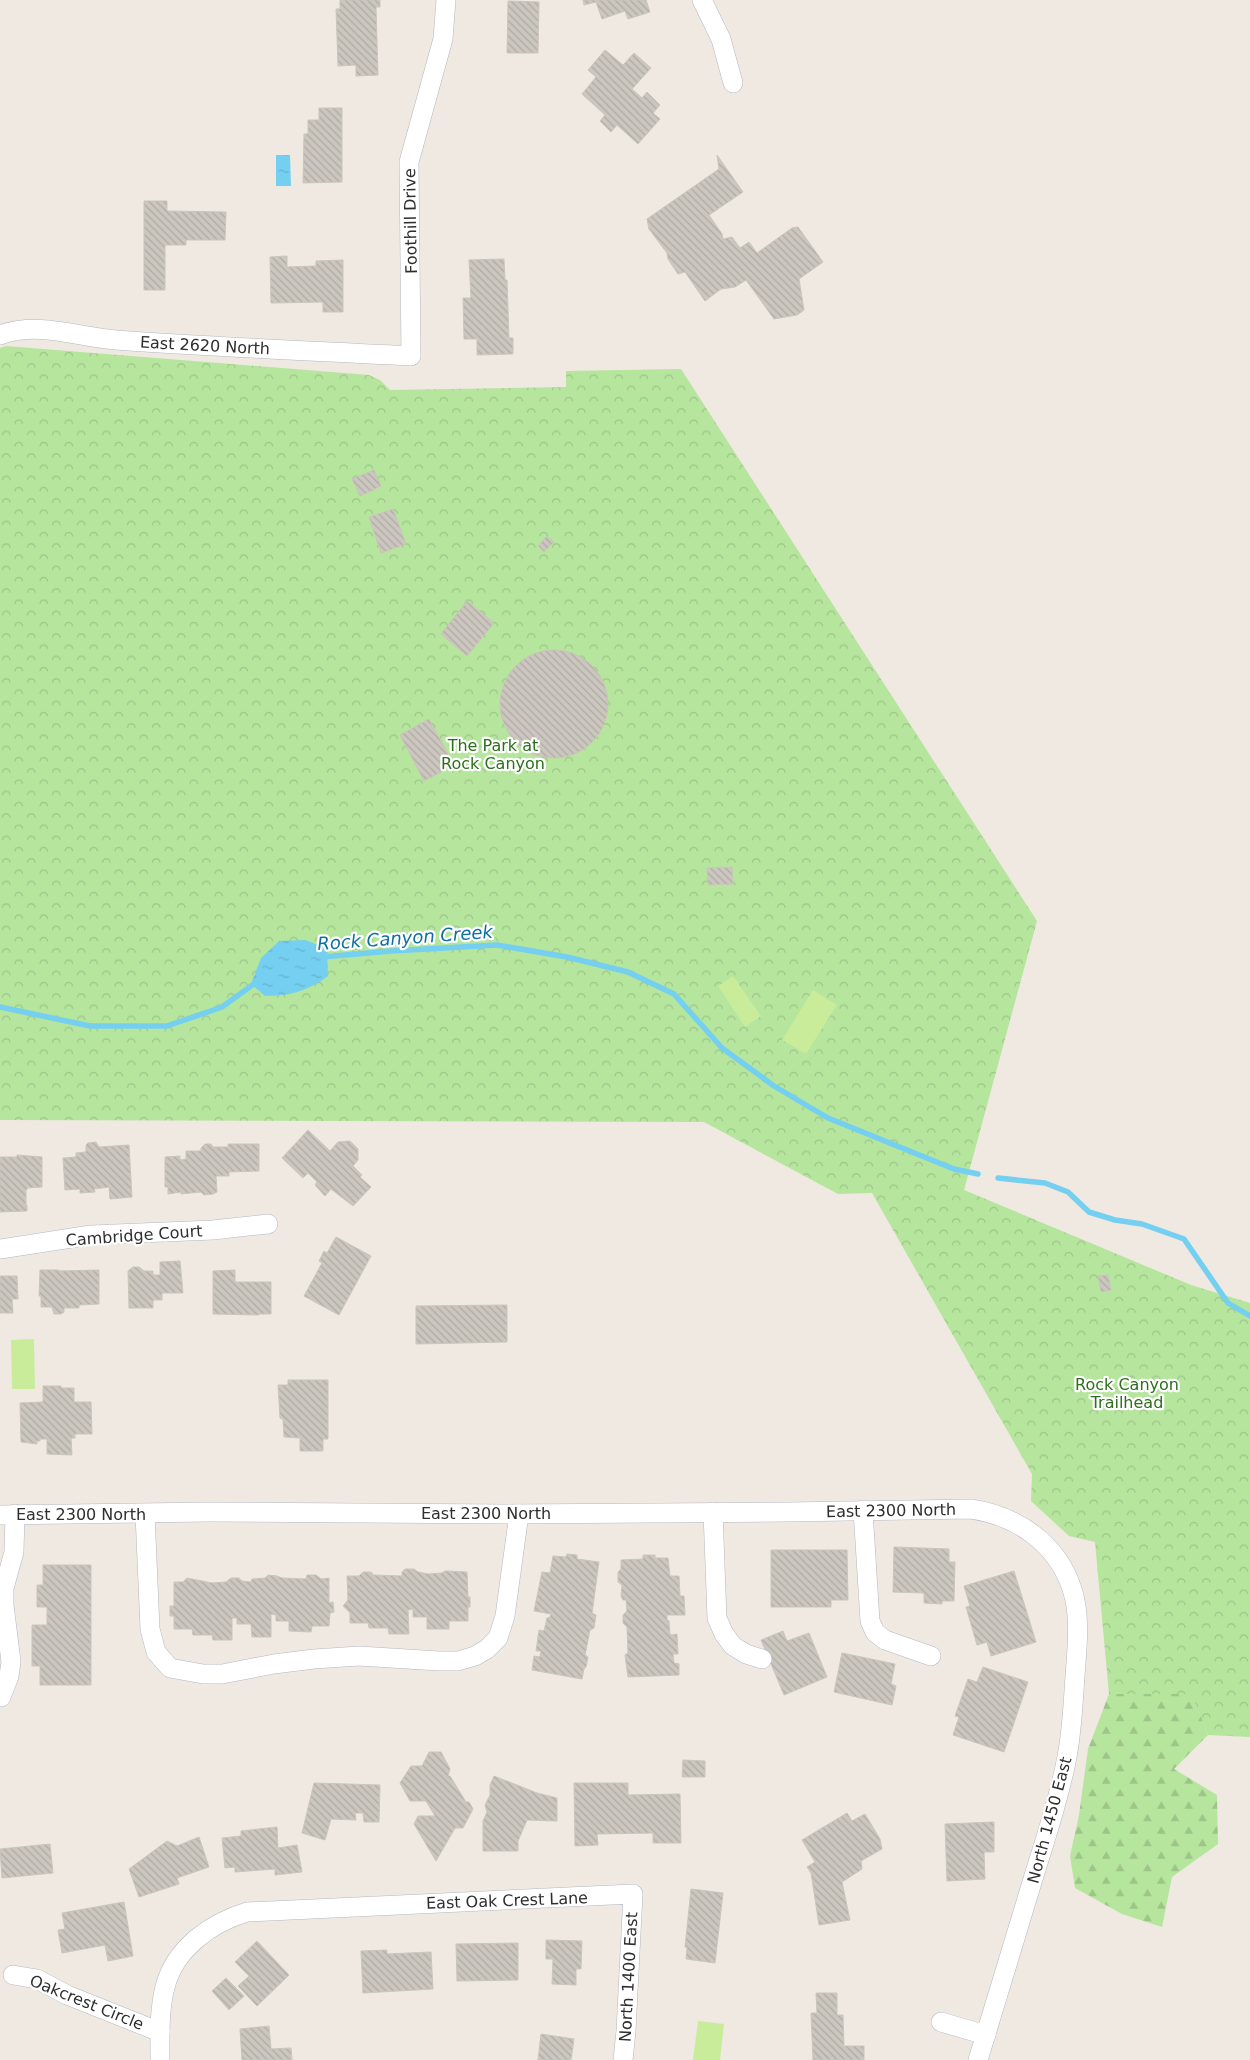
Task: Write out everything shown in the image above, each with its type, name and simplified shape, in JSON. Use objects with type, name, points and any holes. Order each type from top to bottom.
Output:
[{"type":"street","name":"Foothill Drive","points":[[411,356],[409,162],[443,39],[446,0]]},
{"type":"street","points":[[702,0],[721,39],[733,83]]},
{"type":"street","name":"East 2620 North","points":[[0,335],[12,330],[49,330],[113,340],[411,356]]},
{"type":"street","name":"Cambridge Court","points":[[0,1249],[91,1235],[213,1230],[268,1224]]},
{"type":"street","name":"East 2300 North","points":[[7,1515],[208,1512],[519,1514],[971,1509]]},
{"type":"street","name":"North 1450 East","points":[[971,1509],[991,1512],[1014,1521],[1039,1538],[1053,1554],[1064,1569],[1073,1591],[1077,1634],[1070,1732],[1058,1797],[978,2060]]},
{"type":"street","points":[[863,1510],[870,1621],[875,1632],[885,1640],[931,1656]]},
{"type":"street","points":[[713,1512],[717,1618],[724,1634],[733,1646],[746,1654],[762,1659]]},
{"type":"street","points":[[145,1514],[150,1629],[156,1652],[170,1668],[203,1674],[222,1674],[274,1664],[314,1659],[359,1656],[439,1662],[458,1660],[481,1653],[498,1638],[505,1616],[519,1514]]},
{"type":"street","points":[[2,1697],[9,1676],[11,1662],[4,1605],[4,1588],[14,1552],[7,1515]]},
{"type":"street","name":"East Oak Crest Lane","points":[[160,2060],[160,2032],[165,1987],[171,1971],[180,1956],[198,1937],[219,1923],[247,1912],[633,1894]]},
{"type":"street","name":"North 1400 East","points":[[623,2060],[633,1894]]},
{"type":"street","name":"Oakcrest Circle","points":[[13,1975],[37,1979],[67,1995],[160,2032]]},
{"type":"street","points":[[941,2022],[986,2035]]},
{"type":"green space","name":"The Park at Rock Canyon","points":[[6,346],[369,375],[380,380],[390,390],[566,387],[566,371],[681,369],[1037,921],[964,1190],[1191,1285],[1250,1303],[1250,1737],[1208,1735],[1192,1694],[1109,1694],[1095,1542],[1069,1536],[1031,1501],[1032,1474],[872,1193],[838,1194],[704,1122],[0,1120],[0,348]]},
{"type":"green space","points":[[733,976],[761,1016],[745,1027],[718,986]]},
{"type":"green space","points":[[813,990],[837,1005],[806,1054],[782,1040]]},
{"type":"green space","points":[[34,1339],[35,1389],[12,1389],[11,1340]]},
{"type":"green space","points":[[1109,1694],[1193,1694],[1208,1735],[1174,1769],[1217,1795],[1218,1844],[1172,1877],[1162,1927],[1122,1914],[1075,1888],[1070,1856],[1079,1815],[1088,1749]]},
{"type":"green space","points":[[698,2021],[724,2024],[720,2060],[693,2060]]},
{"type":"water","points":[[276,155],[290,155],[291,186],[276,186]]},
{"type":"water","points":[[305,940],[327,948],[328,976],[306,989],[282,995],[265,996],[251,984],[261,958],[279,941]]},
{"type":"building","points":[[340,0],[380,0],[380,7],[376,7],[378,75],[356,76],[356,65],[338,66],[336,9],[340,9]]},
{"type":"building","points":[[583,0],[646,0],[650,12],[628,19],[625,11],[602,19],[596,2],[584,5]]},
{"type":"building","points":[[508,1],[539,2],[538,53],[507,53]]},
{"type":"building","points":[[605,50],[623,65],[634,53],[651,68],[632,89],[642,98],[647,92],[660,105],[653,113],[660,119],[638,144],[617,125],[611,132],[600,121],[605,115],[582,94],[596,77],[588,70]]},
{"type":"building","points":[[319,108],[342,108],[342,182],[303,183],[304,134],[308,134],[308,120],[319,120]]},
{"type":"building","points":[[717,155],[743,192],[709,215],[722,234],[723,239],[732,237],[740,248],[749,242],[757,253],[792,228],[798,227],[823,262],[799,279],[804,310],[797,315],[774,319],[746,280],[735,287],[721,289],[705,301],[685,272],[678,274],[668,259],[667,253],[649,229],[647,219],[719,169]]},
{"type":"building","points":[[144,201],[167,201],[167,211],[226,212],[225,240],[186,240],[186,245],[165,245],[165,290],[144,290]]},
{"type":"building","points":[[287,256],[287,267],[316,266],[316,261],[343,260],[343,312],[323,312],[323,302],[271,303],[270,257]]},
{"type":"building","points":[[504,259],[505,280],[507,280],[509,338],[513,338],[513,354],[477,355],[477,339],[464,339],[463,298],[471,298],[469,260]]},
{"type":"building","points":[[374,470],[381,486],[360,496],[352,479]]},
{"type":"building","points":[[393,509],[406,544],[381,553],[369,517]]},
{"type":"building","points":[[547,536],[554,542],[544,552],[538,546]]},
{"type":"building","points":[[467,601],[494,623],[467,656],[441,634]]},
{"type":"building","points":[[554,650],[575,654],[592,666],[604,683],[608,704],[604,725],[592,742],[575,754],[554,758],[533,754],[516,742],[504,725],[500,704],[504,683],[516,666],[533,654]]},
{"type":"building","points":[[429,719],[454,765],[424,781],[400,735]]},
{"type":"building","points":[[732,867],[733,884],[708,885],[707,868]]},
{"type":"building","points":[[308,1130],[330,1151],[338,1142],[350,1141],[358,1149],[358,1160],[353,1166],[362,1175],[360,1177],[371,1187],[353,1206],[331,1189],[325,1196],[315,1185],[317,1182],[308,1173],[303,1178],[282,1158]]},
{"type":"building","points":[[96,1142],[99,1147],[129,1145],[132,1197],[110,1199],[109,1187],[94,1189],[95,1192],[80,1193],[80,1189],[65,1190],[63,1158],[76,1157],[76,1153],[86,1152],[86,1145],[88,1143]]},
{"type":"building","points":[[205,1144],[211,1144],[213,1147],[228,1147],[228,1144],[259,1144],[259,1171],[229,1172],[229,1176],[216,1176],[217,1192],[213,1194],[204,1195],[201,1192],[181,1194],[181,1192],[168,1194],[168,1187],[165,1187],[165,1157],[180,1156],[180,1160],[186,1159],[186,1151],[201,1151]]},
{"type":"building","points":[[17,1155],[42,1157],[42,1187],[24,1190],[26,1191],[26,1204],[24,1204],[27,1205],[27,1211],[0,1212],[0,1157],[17,1157]]},
{"type":"building","points":[[336,1237],[371,1256],[339,1315],[304,1296],[322,1263],[319,1261],[324,1251],[327,1253]]},
{"type":"building","points":[[180,1261],[183,1293],[162,1293],[162,1300],[153,1300],[153,1308],[129,1308],[128,1271],[133,1267],[139,1267],[144,1271],[153,1271],[153,1275],[160,1275],[160,1262]]},
{"type":"building","points":[[40,1270],[99,1270],[99,1304],[79,1305],[79,1308],[64,1308],[64,1312],[61,1314],[54,1314],[52,1307],[41,1307],[41,1296],[39,1296]]},
{"type":"building","points":[[235,1270],[235,1282],[271,1282],[271,1314],[213,1314],[213,1271]]},
{"type":"building","points":[[1108,1275],[1111,1290],[1101,1292],[1098,1276]]},
{"type":"building","points":[[0,1276],[17,1276],[18,1299],[12,1299],[13,1313],[0,1313]]},
{"type":"building","points":[[507,1305],[507,1342],[416,1344],[416,1306]]},
{"type":"building","points":[[288,1380],[328,1380],[328,1439],[323,1439],[323,1451],[300,1451],[300,1438],[284,1437],[283,1419],[280,1418],[278,1385],[288,1385]]},
{"type":"building","points":[[43,1386],[74,1388],[74,1402],[91,1402],[92,1434],[75,1434],[75,1438],[71,1438],[72,1455],[47,1454],[47,1439],[40,1439],[40,1441],[37,1441],[37,1444],[21,1442],[20,1403],[43,1402]]},
{"type":"building","points":[[894,1547],[949,1549],[949,1562],[955,1562],[954,1601],[942,1601],[942,1604],[924,1603],[924,1593],[893,1592]]},
{"type":"building","points":[[771,1550],[847,1550],[848,1600],[831,1600],[831,1607],[771,1607]]},
{"type":"building","points":[[567,1554],[577,1555],[577,1559],[599,1562],[592,1613],[596,1615],[594,1628],[590,1630],[585,1655],[588,1657],[582,1679],[532,1670],[534,1656],[540,1657],[541,1651],[536,1651],[539,1630],[544,1631],[547,1618],[551,1614],[534,1611],[542,1572],[550,1573],[553,1556],[566,1557]]},
{"type":"building","points":[[643,1555],[655,1555],[655,1558],[668,1558],[670,1576],[679,1576],[680,1596],[684,1596],[685,1615],[667,1615],[667,1620],[669,1621],[670,1635],[677,1634],[678,1654],[673,1654],[674,1663],[679,1664],[679,1675],[628,1677],[625,1655],[628,1653],[627,1627],[623,1623],[623,1615],[627,1611],[626,1600],[623,1600],[621,1596],[622,1585],[618,1582],[618,1572],[621,1569],[621,1560],[643,1559]]},
{"type":"building","points":[[43,1565],[91,1565],[91,1685],[40,1685],[40,1666],[32,1666],[32,1625],[47,1625],[47,1607],[37,1607],[37,1585],[43,1585]]},
{"type":"building","points":[[405,1569],[414,1569],[428,1574],[445,1571],[467,1572],[468,1597],[470,1597],[468,1621],[449,1621],[449,1629],[427,1629],[427,1617],[413,1617],[413,1609],[408,1610],[409,1634],[389,1634],[388,1628],[369,1628],[368,1623],[350,1623],[350,1613],[343,1606],[348,1600],[347,1576],[359,1576],[363,1572],[371,1572],[374,1575],[402,1576],[402,1572]]},
{"type":"building","points":[[1014,1571],[1036,1642],[991,1656],[987,1642],[977,1645],[966,1607],[970,1606],[964,1586]]},
{"type":"building","points":[[268,1575],[282,1578],[306,1579],[307,1575],[316,1575],[321,1579],[329,1578],[329,1603],[333,1602],[334,1612],[330,1613],[329,1626],[312,1626],[311,1632],[289,1631],[289,1621],[276,1621],[276,1615],[271,1614],[271,1637],[252,1637],[251,1624],[237,1624],[237,1618],[232,1618],[232,1640],[213,1640],[212,1635],[193,1635],[192,1629],[174,1629],[174,1616],[170,1616],[170,1606],[174,1606],[174,1582],[183,1582],[187,1578],[212,1583],[226,1582],[231,1578],[239,1578],[242,1581],[251,1582],[252,1579],[265,1578]]},
{"type":"building","points":[[783,1631],[787,1641],[809,1633],[827,1677],[784,1695],[761,1640]]},
{"type":"building","points":[[842,1653],[895,1664],[891,1684],[896,1686],[892,1705],[834,1692]]},
{"type":"building","points":[[983,1667],[1028,1682],[1004,1752],[953,1735],[959,1717],[955,1716],[968,1679],[977,1682]]},
{"type":"building","points":[[429,1752],[441,1752],[450,1769],[448,1776],[450,1776],[466,1802],[469,1802],[473,1809],[463,1828],[455,1828],[436,1861],[414,1824],[418,1816],[435,1816],[426,1801],[410,1801],[400,1783],[411,1766],[422,1766]]},
{"type":"building","points":[[683,1760],[705,1761],[705,1777],[682,1777]]},
{"type":"building","points":[[494,1776],[537,1793],[557,1798],[557,1821],[527,1820],[518,1841],[518,1851],[483,1851],[483,1821],[487,1812],[485,1805],[490,1795],[490,1785]]},
{"type":"building","points":[[314,1783],[380,1785],[379,1822],[364,1822],[363,1813],[355,1813],[356,1820],[331,1819],[325,1840],[302,1833]]},
{"type":"building","points":[[574,1783],[628,1783],[628,1795],[680,1794],[681,1843],[653,1843],[653,1833],[597,1834],[598,1845],[575,1846]]},
{"type":"building","points":[[847,1813],[852,1821],[865,1814],[880,1839],[882,1849],[861,1861],[862,1869],[842,1882],[850,1920],[819,1925],[811,1873],[807,1867],[815,1862],[802,1840]]},
{"type":"building","points":[[994,1822],[994,1852],[984,1852],[985,1879],[947,1881],[945,1824]]},
{"type":"building","points":[[277,1827],[278,1848],[297,1845],[302,1872],[275,1875],[275,1869],[235,1872],[235,1867],[225,1868],[222,1838],[241,1836],[241,1831]]},
{"type":"building","points":[[199,1837],[209,1867],[177,1878],[179,1884],[139,1897],[129,1869],[167,1841],[177,1846]]},
{"type":"building","points":[[50,1844],[53,1873],[2,1878],[0,1849]]},
{"type":"building","points":[[691,1889],[723,1893],[715,1963],[686,1959],[687,1947],[685,1947]]},
{"type":"building","points":[[124,1902],[133,1956],[108,1961],[105,1945],[62,1953],[58,1930],[65,1929],[62,1913]]},
{"type":"building","points":[[546,1940],[582,1941],[581,1969],[576,1969],[576,1985],[552,1984],[553,1959],[546,1959]]},
{"type":"building","points":[[257,1941],[289,1975],[257,2006],[238,1986],[249,1976],[235,1962]]},
{"type":"building","points":[[518,1943],[518,1980],[457,1981],[456,1944]]},
{"type":"building","points":[[387,1950],[387,1954],[431,1952],[433,1989],[363,1993],[361,1951]]},
{"type":"building","points":[[226,1978],[244,1996],[229,2010],[212,1991]]},
{"type":"building","points":[[816,1993],[837,1993],[837,2015],[843,2015],[844,2046],[864,2046],[864,2060],[813,2060],[811,2013],[817,2013]]},
{"type":"building","points":[[269,2026],[271,2049],[291,2048],[292,2060],[242,2060],[240,2029]]},
{"type":"building","points":[[541,2034],[574,2039],[571,2060],[538,2060]]},
{"type":"waterway","name":"Rock Canyon Creek","points":[[322,957],[497,945],[567,957],[628,972],[674,994],[722,1048],[774,1086],[828,1118],[954,1169],[978,1174]]},
{"type":"waterway","name":"Rock Canyon Creek","points":[[0,1007],[90,1026],[167,1026],[222,1007],[258,981]]},
{"type":"waterway","name":"Rock Canyon Creek","points":[[998,1178],[1045,1183],[1068,1192],[1089,1212],[1115,1220],[1142,1224],[1184,1239],[1228,1303],[1250,1316]]},
{"type":"park label","name":"Rock Canyon Trailhead","points":[[1127,1393]]}]
